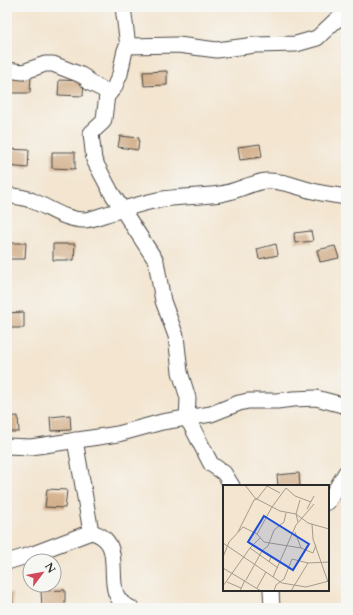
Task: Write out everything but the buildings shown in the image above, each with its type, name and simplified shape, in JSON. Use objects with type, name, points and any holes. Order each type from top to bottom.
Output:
[{"type":"street","points":[[123,7],[128,46],[125,50],[120,74],[108,96],[104,118],[102,122],[92,130],[91,136],[94,160],[112,192],[156,261],[163,301],[176,336],[180,372],[188,398],[187,419],[211,464],[224,473],[231,485]]},
{"type":"street","points":[[128,46],[178,45],[217,50],[255,45],[296,44],[317,38],[336,20],[346,17]]},
{"type":"street","points":[[7,70],[23,72],[45,64],[53,64],[81,75],[90,83],[110,92]]},
{"type":"street","points":[[7,195],[34,201],[63,216],[73,219],[88,220],[164,199],[232,192],[266,181],[279,181],[313,191],[346,196]]},
{"type":"street","points":[[7,446],[31,447],[118,434],[162,422],[211,414],[239,403],[316,398],[346,406]]},
{"type":"street","points":[[74,440],[91,532]]},
{"type":"street","points":[[329,500],[346,472]]},
{"type":"street","points":[[7,562],[33,554],[91,532],[99,534],[108,542],[113,559],[116,595],[120,602],[131,608]]},
{"type":"street","points":[[271,591],[272,608]]}]
